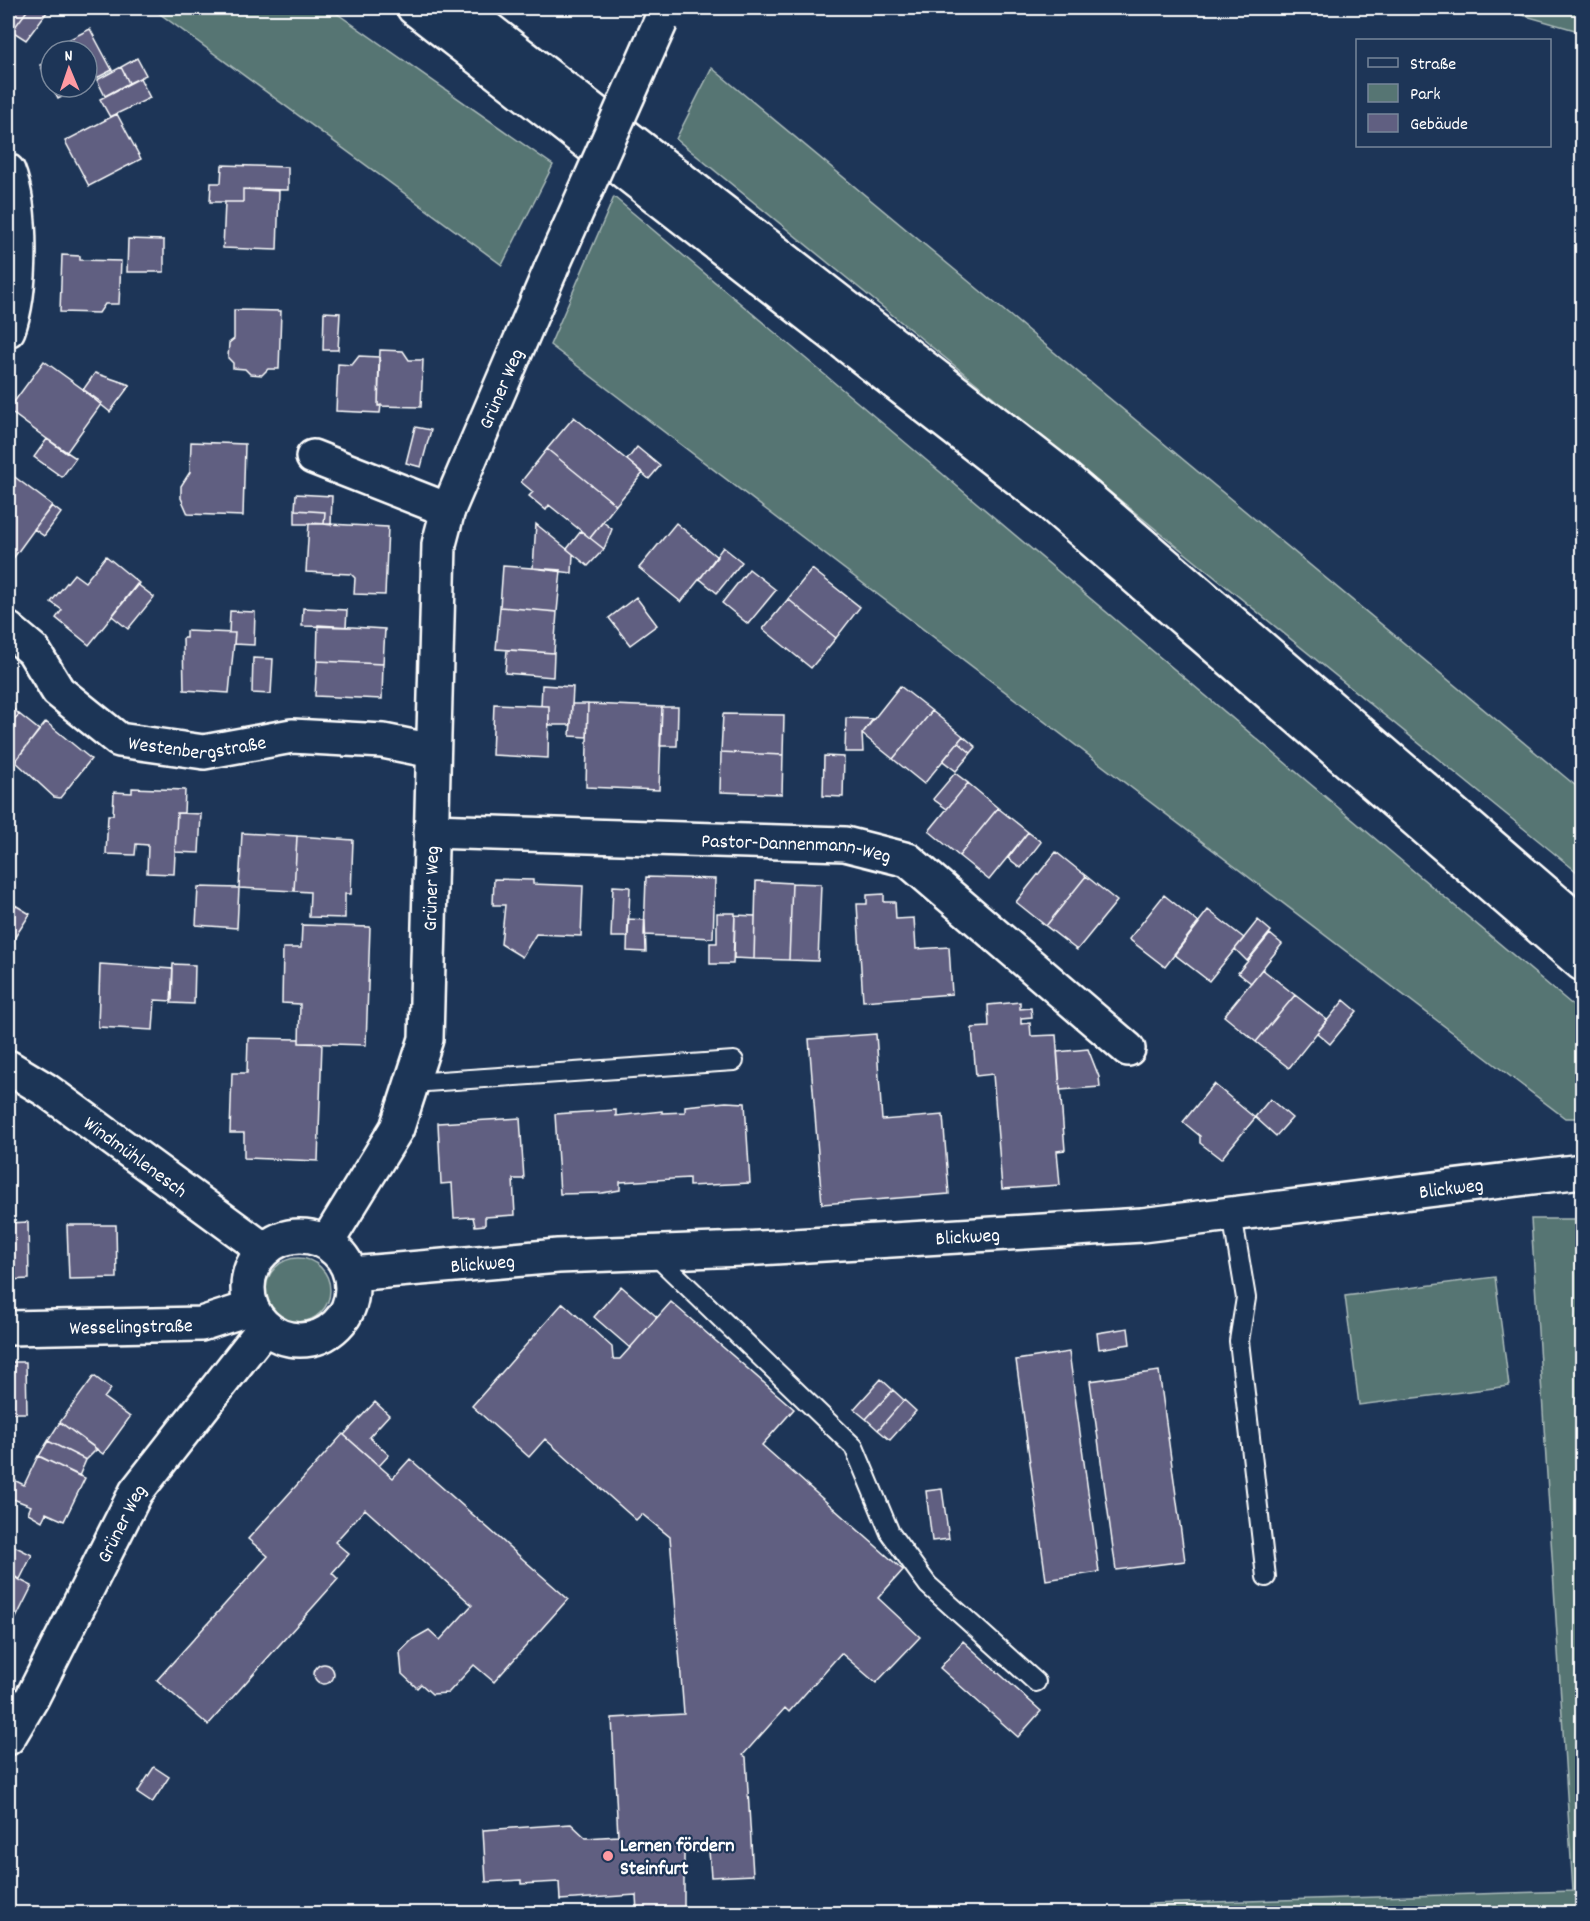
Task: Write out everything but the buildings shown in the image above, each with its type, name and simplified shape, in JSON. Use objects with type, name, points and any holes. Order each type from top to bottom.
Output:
[{"type":"main road","points":[[414,8],[1047,501],[1582,964]]},
{"type":"main road","points":[[461,8],[1055,470],[1582,924]]},
{"type":"main road","name":"Grüner Weg","points":[[327,1242],[397,1128],[426,1039],[439,544],[448,510],[551,268],[664,14]]},
{"type":"main road","points":[[8,171],[14,187],[18,228],[14,313],[8,330]]},
{"type":"main road","points":[[313,458],[448,510]]},
{"type":"main road","name":"Westenbergstraße","points":[[8,629],[33,650],[58,691],[119,740],[204,752],[292,736],[383,741],[434,751]]},
{"type":"main road","name":"Pastor-Dannenmann-Weg","points":[[431,831],[845,844],[908,860],[1128,1049]]},
{"type":"main road","name":"Windmühlenesch","points":[[8,1067],[46,1090],[263,1249]]},
{"type":"main road","name":"Blickweg","points":[[351,1274],[558,1256],[1142,1225],[1582,1171]]},
{"type":"main road","points":[[304,1235],[327,1242],[343,1257],[351,1274],[353,1293],[347,1313],[332,1329],[310,1340],[286,1339],[258,1317],[247,1283],[251,1267],[263,1249],[278,1240],[304,1235]]},
{"type":"main road","name":"Grüner Weg","points":[[8,1738],[32,1698],[136,1492],[258,1317]]},
{"type":"main road","name":"Wesselingstraße","points":[[8,1328],[201,1324],[258,1317]]},
{"type":"lane","points":[[412,1083],[734,1061]]},
{"type":"lane","points":[[1232,1214],[1246,1298],[1239,1341],[1266,1577]]},
{"type":"lane","points":[[653,1252],[854,1447],[890,1533],[928,1585],[1036,1682]]},
{"type":"green space","points":[[152,8],[329,8],[553,165],[502,265]]},
{"type":"green space","points":[[1498,8],[1582,8],[1582,32]]},
{"type":"green space","points":[[712,68],[1582,791],[1582,876],[676,139]]},
{"type":"green space","points":[[614,197],[1582,1013],[1582,1118],[1565,1118],[550,345]]},
{"type":"green space","points":[[1531,1219],[1582,1219],[1582,1913],[1149,1913],[1148,1904],[1573,1891]]},
{"type":"green space","points":[[292,1258],[304,1258],[321,1267],[328,1278],[330,1290],[328,1302],[321,1313],[304,1322],[292,1322],[280,1317],[271,1308],[266,1296],[266,1284],[271,1272],[280,1263]]},
{"type":"green space","points":[[1495,1277],[1509,1386],[1359,1405],[1345,1296]]},
{"type":"place","name":"Lernen fördern Steinfurt","points":[[608,1856]]}]
